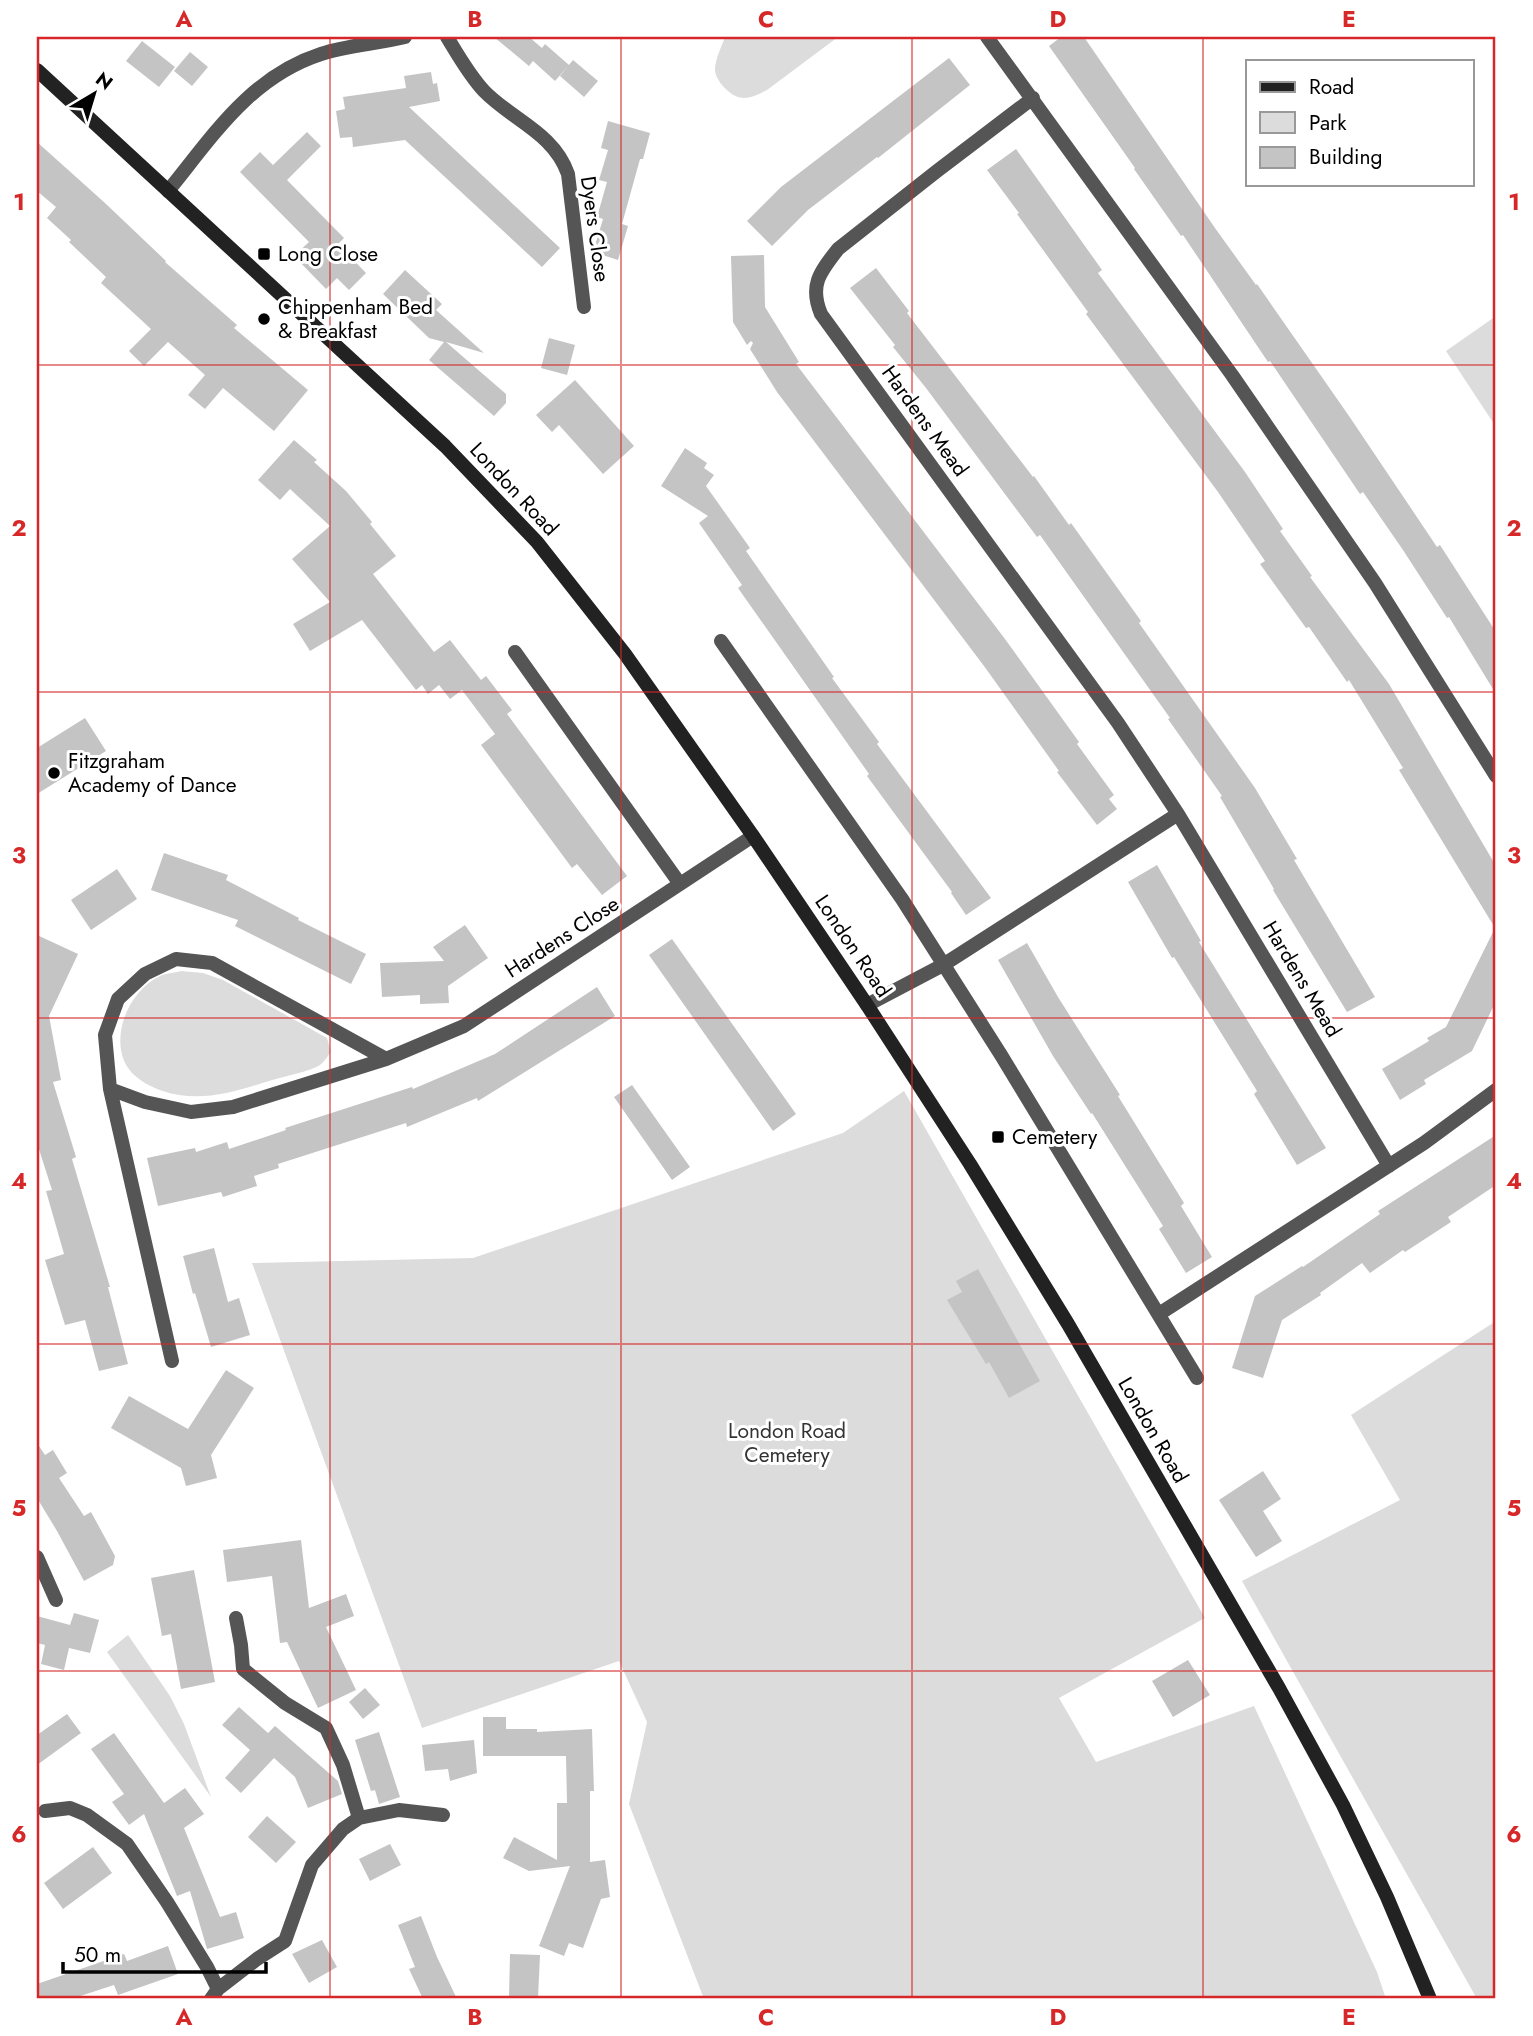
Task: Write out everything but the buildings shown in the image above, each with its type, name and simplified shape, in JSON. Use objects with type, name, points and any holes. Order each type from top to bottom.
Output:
[{"type":"street","points":[[168,191],[236,108],[268,80],[343,43],[405,37]]},
{"type":"street","name":"Dyers Close","points":[[447,37],[485,92],[547,141],[563,162],[568,174],[584,307]]},
{"type":"street","points":[[987,37],[1232,376],[1375,583],[1496,776]]},
{"type":"street","name":"London Road","points":[[37,70],[444,446],[537,542],[625,654],[867,1005],[970,1164],[1068,1324],[1279,1688],[1343,1805],[1392,1909],[1430,1999]]},
{"type":"street","name":"Hardens Mead","points":[[1033,99],[847,240],[821,272],[814,292],[816,302],[821,314],[1118,723],[1178,814],[1389,1166]]},
{"type":"street","points":[[721,641],[902,899],[1001,1055],[1197,1378]]},
{"type":"street","points":[[515,652],[680,884]]},
{"type":"street","points":[[867,1005],[943,965],[1178,814]]},
{"type":"street","name":"Hardens Close","points":[[110,1089],[145,1102],[191,1112],[233,1107],[386,1059],[464,1026],[753,836]]},
{"type":"street","points":[[172,1361],[110,1089],[105,1035],[118,999],[145,974],[176,959],[212,963],[386,1059]]},
{"type":"street","points":[[1159,1314],[1454,1123],[1496,1090]]},
{"type":"street","points":[[39,1566],[56,1600]]},
{"type":"street","points":[[236,1618],[242,1645],[243,1669],[285,1703],[326,1728],[344,1765],[359,1818]]},
{"type":"street","points":[[45,1811],[70,1808],[87,1815],[127,1844],[207,1967],[214,1994],[257,1959],[285,1941],[312,1865],[343,1829],[359,1818],[399,1810],[443,1815]]},
{"type":"green space","points":[[725,37],[838,37],[767,90],[743,98],[728,91],[716,74],[716,61]]},
{"type":"green space","points":[[1496,316],[1496,427],[1446,351]]},
{"type":"green space","points":[[181,971],[203,973],[223,980],[327,1038],[331,1052],[316,1067],[225,1093],[179,1095],[146,1084],[132,1073],[123,1058],[123,1022],[133,1000],[150,982],[162,975]]},
{"type":"green space","name":"London Road Cemetery","points":[[904,1091],[1205,1618],[1059,1698],[1096,1762],[1254,1706],[1377,1972],[1386,1999],[704,1999],[629,1804],[647,1722],[619,1661],[422,1728],[252,1263],[473,1258],[843,1133]]},
{"type":"green space","points":[[1496,1321],[1496,1999],[1477,1999],[1242,1581],[1400,1500],[1351,1415]]},
{"type":"green space","points":[[128,1635],[170,1696],[184,1724],[211,1797],[107,1652]]},
{"type":"place","name":"Long Close","points":[[264,254]]},
{"type":"place","name":"Chippenham Bed & Breakfast","points":[[264,319]]},
{"type":"place","name":"Fitzgraham Academy of Dance","points":[[54,773]]},
{"type":"place","name":"Cemetery","points":[[998,1137]]}]
